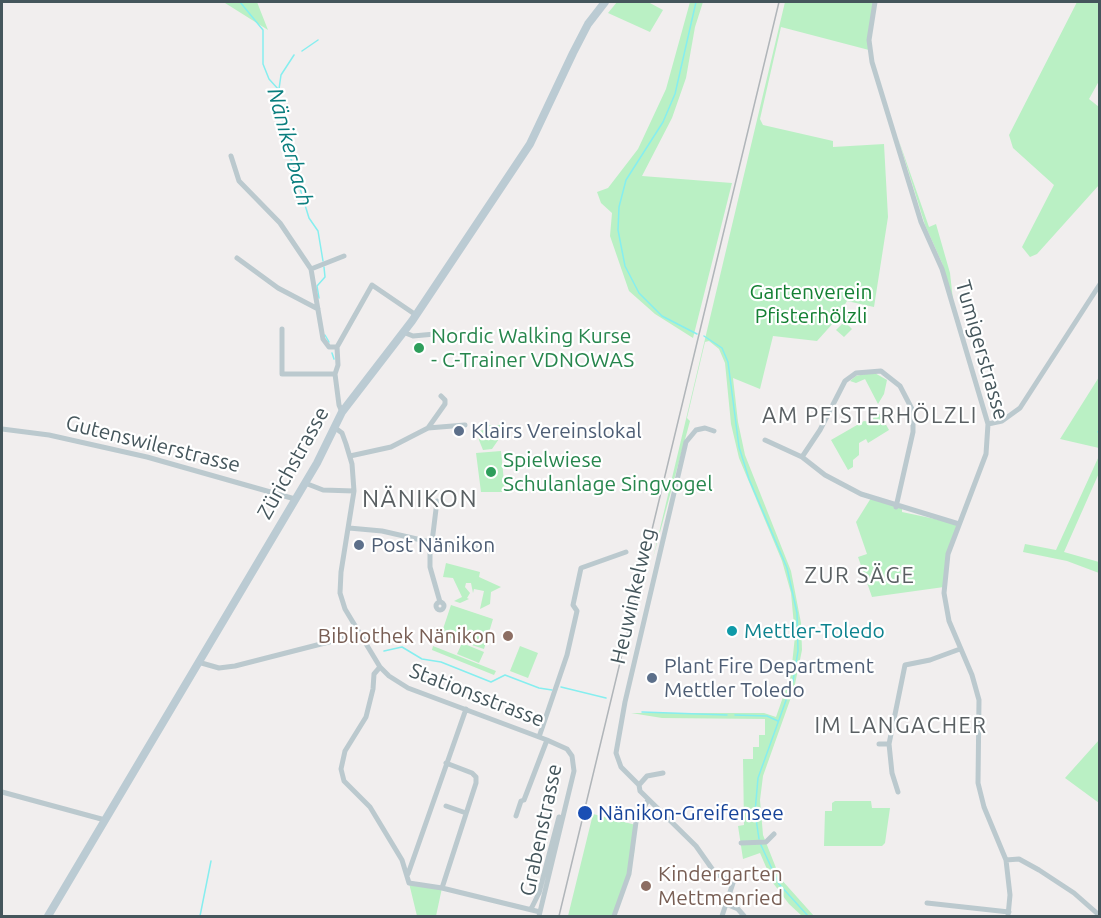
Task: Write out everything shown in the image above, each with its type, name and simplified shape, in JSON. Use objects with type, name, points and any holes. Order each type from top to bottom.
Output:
[{"type":"main road","name":"Zürichstrasse","points":[[48,916],[305,483],[342,411],[416,315],[531,144],[582,37],[605,2]]},
{"type":"main road","name":"Zürichstrasse","points":[[582,37],[611,2]]},
{"type":"street","name":"Tumigerstrasse","points":[[875,2],[868,40],[872,62],[921,222],[942,269],[988,424],[986,454],[948,554],[944,587],[949,621],[979,700],[977,771],[981,796],[1006,860],[1010,882],[1009,914]]},
{"type":"street","points":[[231,156],[239,181],[280,223],[311,269],[325,344],[329,347],[337,347]]},
{"type":"street","points":[[311,269],[344,256]]},
{"type":"street","points":[[237,258],[278,288],[318,309]]},
{"type":"street","points":[[988,424],[1002,421],[1020,408],[1100,284]]},
{"type":"street","points":[[342,411],[339,405],[335,374],[338,365],[337,347],[372,285],[416,315]]},
{"type":"street","points":[[282,329],[282,374],[335,374]]},
{"type":"street","points":[[403,332],[410,336],[435,334]]},
{"type":"street","points":[[802,457],[820,430],[845,381],[856,373],[881,371],[900,386],[913,411],[913,429],[896,507]]},
{"type":"street","points":[[428,428],[445,404],[441,396]]},
{"type":"street","points":[[350,456],[391,447],[428,428],[465,425]]},
{"type":"street","name":"Stationsstrasse","points":[[334,426],[342,433],[350,456],[354,491],[341,572],[340,593],[360,634],[380,667],[389,676],[408,688],[547,740],[569,752]]},
{"type":"street","name":"Heuwinkelweg","points":[[639,784],[621,767],[616,753],[625,702],[686,442],[696,430],[705,428],[714,431]]},
{"type":"street","name":"Gutenswilerstrasse","points":[[2,429],[50,435],[147,457],[295,499]]},
{"type":"street","points":[[765,440],[802,457],[846,487],[896,507],[959,524]]},
{"type":"street","points":[[305,483],[323,490],[354,491]]},
{"type":"street","points":[[436,501],[430,567],[440,602]]},
{"type":"street","points":[[349,528],[387,532],[431,542],[492,550]]},
{"type":"street","points":[[539,737],[567,655],[577,611],[573,605],[581,568],[626,552]]},
{"type":"street","points":[[198,662],[208,666],[226,667],[360,634]]},
{"type":"street","points":[[898,792],[892,773],[889,744],[905,665],[930,660],[960,649]]},
{"type":"street","points":[[380,667],[374,674],[366,717],[345,751],[341,769],[344,781],[370,807],[399,855],[409,883],[442,888],[531,909],[540,914]]},
{"type":"street","points":[[407,875],[466,709]]},
{"type":"street","points":[[516,816],[547,740]]},
{"type":"street","points":[[879,744],[889,744]]},
{"type":"street","name":"Grabenstrasse","points":[[540,914],[573,778],[575,765],[569,752]]},
{"type":"street","points":[[442,888],[476,777],[472,772],[446,763]]},
{"type":"street","points":[[663,773],[649,775],[639,784],[640,791],[696,846],[715,873],[733,883],[722,916]]},
{"type":"street","points":[[531,909],[539,893],[567,786],[573,778]]},
{"type":"street","points":[[2,792],[105,820]]},
{"type":"street","points":[[614,916],[629,874],[636,822],[648,800]]},
{"type":"street","points":[[446,806],[466,813]]},
{"type":"street","points":[[741,843],[760,843],[774,834]]},
{"type":"street","points":[[1006,860],[1019,859],[1039,870],[1074,893],[1100,916]]},
{"type":"street","points":[[726,903],[738,909],[744,916]]},
{"type":"street","points":[[927,903],[1009,914]]},
{"type":"green space","points":[[218,2],[257,2],[268,30],[225,3]]},
{"type":"green space","points":[[617,2],[648,2],[663,10],[650,32],[608,13]]},
{"type":"green space","points":[[690,2],[703,2],[695,27],[686,78],[672,118],[642,176],[732,183],[693,338],[655,314],[629,291],[610,236],[612,213],[601,203],[597,192],[608,188],[638,149],[666,89]]},
{"type":"green space","name":"Gartenverein Pfisterhölzli","points":[[785,2],[875,2],[869,50],[781,27],[760,119],[763,125],[833,141],[833,147],[884,144],[888,217],[874,307],[847,301],[835,321],[817,341],[773,336],[760,389],[733,378],[738,422],[745,455],[791,571],[801,623],[802,650],[794,689],[763,776],[760,800],[763,835],[780,878],[814,916],[802,916],[789,904],[773,883],[760,853],[743,859],[738,826],[744,825],[743,759],[753,759],[753,747],[759,747],[759,735],[765,735],[765,719],[662,718],[631,713],[764,713],[776,717],[791,674],[795,636],[791,593],[782,561],[739,458],[731,424],[725,363],[719,349],[709,341],[705,342],[687,418],[690,421],[653,558]]},
{"type":"green space","points":[[1077,2],[1099,2],[1099,81],[1089,99],[1099,107],[1099,185],[1037,254],[1030,257],[1022,247],[1054,185],[1013,148],[1009,135]]},
{"type":"green space","points":[[898,138],[929,227],[936,224],[950,273],[953,300],[942,263],[925,225]]},
{"type":"green space","points":[[864,308],[867,318],[848,325],[852,329],[844,337],[836,330],[844,322],[848,324],[845,315]]},
{"type":"green space","points":[[873,372],[887,380],[884,394],[878,404],[865,379],[856,383],[850,381],[856,376]]},
{"type":"green space","points":[[1099,377],[1099,448],[1060,439]]},
{"type":"green space","points":[[880,414],[889,430],[868,443],[866,439],[859,443],[859,455],[853,460],[853,467],[848,470],[831,440],[864,421],[872,422],[874,416]]},
{"type":"green space","points":[[484,425],[501,425],[501,436],[492,449],[483,450],[479,440],[478,431],[484,430]]},
{"type":"green space","name":"Spielwiese Schulanlage Singvogel","points":[[501,451],[505,492],[481,492],[476,453]]},
{"type":"green space","points":[[1099,456],[1099,473],[1064,552],[1099,562],[1099,573],[1067,561],[1023,552],[1025,544],[1056,550]]},
{"type":"green space","points":[[871,498],[902,508],[902,512],[959,524],[948,554],[944,587],[872,597],[858,557],[867,554],[856,522]]},
{"type":"green space","points":[[446,563],[480,572],[479,577],[501,587],[491,592],[490,604],[480,609],[484,591],[474,589],[473,593],[471,583],[466,583],[465,587],[470,593],[467,598],[469,599],[460,603],[454,601],[462,597],[453,578],[443,577]]},
{"type":"green space","points":[[451,605],[493,619],[484,649],[441,635]]},
{"type":"green space","points":[[462,643],[484,652],[479,663],[457,654]]},
{"type":"green space","points":[[433,646],[496,671],[494,675],[432,650]]},
{"type":"green space","points":[[520,646],[538,653],[528,678],[510,671]]},
{"type":"green space","points":[[1099,740],[1099,803],[1065,778]]},
{"type":"green space","points":[[835,801],[871,801],[872,808],[890,808],[885,843],[882,846],[824,846],[825,811],[832,811],[832,803]]},
{"type":"green space","points":[[593,814],[636,825],[634,854],[614,916],[568,916]]},
{"type":"green space","points":[[409,883],[442,888],[436,916],[417,916]]},
{"type":"waterway","name":"Nänikerbach","points":[[240,2],[263,30],[263,64],[269,79],[279,90],[284,136],[309,218],[318,231],[323,261]]},
{"type":"waterway","points":[[696,2],[675,94],[663,122],[626,180],[619,207],[618,230],[625,266],[639,293],[662,316],[697,334]]},
{"type":"waterway","points":[[302,51],[318,40]]},
{"type":"waterway","points":[[279,89],[281,75],[294,55]]},
{"type":"waterway","name":"Nänikerbach","points":[[319,298],[317,286],[325,277],[324,267]]},
{"type":"waterway","name":"Nänikerbach","points":[[325,335],[329,342]]},
{"type":"waterway","points":[[704,336],[722,348],[728,362],[739,447],[749,479],[787,568],[797,613],[798,651],[793,681],[758,778],[755,812],[759,839]]},
{"type":"waterway","name":"Nänikerbach","points":[[332,353],[334,359]]},
{"type":"waterway","name":"Nänikerbach","points":[[384,651],[402,647],[422,659],[441,662],[491,682],[505,675],[539,688],[552,690]]},
{"type":"waterway","name":"Nänikerbach","points":[[561,687],[606,698]]},
{"type":"waterway","name":"Nänikerbach","points":[[642,712],[727,715]]},
{"type":"waterway","name":"Nänikerbach","points":[[735,715],[767,716],[778,721]]},
{"type":"waterway","points":[[760,843],[779,884],[808,916]]},
{"type":"waterway","points":[[200,916],[211,861]]},
{"type":"railway","points":[[559,916],[779,2]]},
{"type":"place","name":"Nordic Walking Kurse - C-Trainer VDNOWAS","points":[[419,348]]},
{"type":"place","name":"Klairs Vereinslokal","points":[[459,431]]},
{"type":"place","name":"Spielwiese Schulanlage Singvogel","points":[[491,472]]},
{"type":"place","name":"Post Nänikon","points":[[359,545]]},
{"type":"place","name":"Mettler-Toledo","points":[[732,631]]},
{"type":"place","name":"Bibliothek Nänikon","points":[[508,636]]},
{"type":"place","name":"Plant Fire Department Mettler Toledo","points":[[652,678]]},
{"type":"place","name":"Nänikon-Greifensee","points":[[585,813]]},
{"type":"place","name":"Kindergarten Mettmenried","points":[[646,886]]},
{"type":"district","name":"AM PFISTERHÖLZLI","points":[[870,416]]},
{"type":"district","name":"NÄNIKON","points":[[420,499]]},
{"type":"district","name":"ZUR SÄGE","points":[[860,576]]},
{"type":"district","name":"IM LANGACHER","points":[[901,726]]}]
